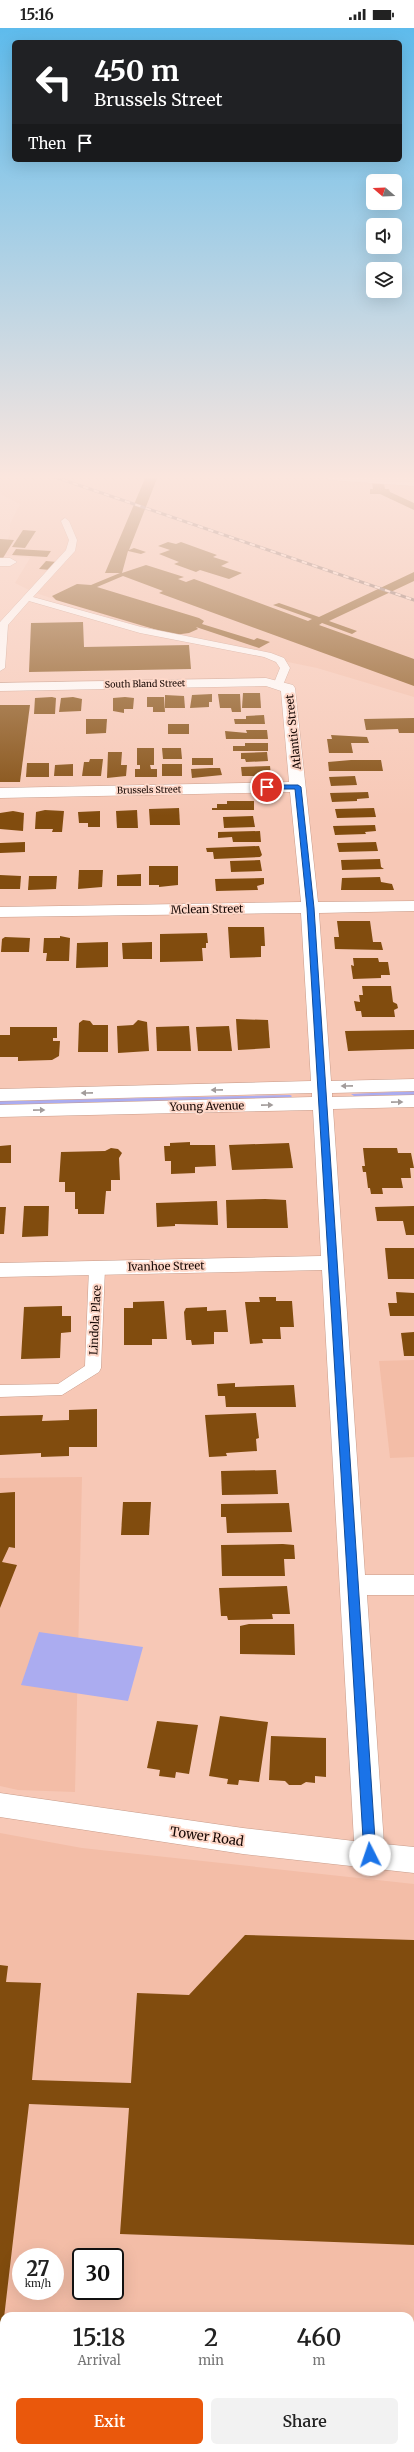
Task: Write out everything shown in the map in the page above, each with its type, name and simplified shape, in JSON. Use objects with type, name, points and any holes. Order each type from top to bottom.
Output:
[{"type":"street","name":"South Bland Street","points":[[0,687],[266,682],[283,686]]},
{"type":"street","name":"Atlantic Street","points":[[283,686],[298,787],[310,908],[370,1855]]},
{"type":"street","name":"Brussels Street","points":[[0,793],[298,787]]},
{"type":"street","name":"Mclean Street","points":[[0,912],[414,906]]},
{"type":"street","name":"Young Avenue","points":[[0,1111],[322,1095],[414,1085]]},
{"type":"street","name":"Young Avenue","points":[[0,1095],[322,1095],[414,1102]]},
{"type":"street","name":"Ivanhoe Street","points":[[0,1270],[333,1264]]},
{"type":"street","points":[[353,1585],[414,1585]]},
{"type":"street","name":"Tower Road","points":[[0,1806],[236,1840],[414,1860]]},
{"type":"lane","points":[[0,668],[3,624],[36,589]]},
{"type":"lane","points":[[28,598],[140,630],[267,655],[280,660],[285,668],[283,686]]},
{"type":"lane","name":"Lindola Place","points":[[0,1391],[62,1389],[93,1368],[98,1268]]},
{"type":"shaded area","points":[[27,589],[414,589],[414,697],[317,668],[166,637]]},
{"type":"shaded area","points":[[414,1091],[414,1095],[354,1096],[351,1094]]},
{"type":"shaded area","points":[[292,1096],[290,1098],[0,1105],[0,1101]]},
{"type":"shaded area","points":[[414,1360],[414,1457],[390,1458],[379,1361]]},
{"type":"shaded area","points":[[82,1477],[75,1792],[18,1790],[0,1786],[0,1478]]},
{"type":"shaded area","points":[[39,1632],[143,1647],[128,1701],[21,1685]]},
{"type":"shaded area","points":[[0,1833],[82,1848],[414,1884],[414,2312],[0,2312]]},
{"type":"building","points":[[66,589],[104,589],[199,618],[204,621],[202,624],[254,640],[257,638],[270,642],[259,648],[196,627],[198,629],[189,633],[174,635],[56,600],[52,596]]},
{"type":"building","points":[[158,589],[221,589],[308,621],[312,619],[273,605],[279,603],[319,617],[378,589],[397,589],[329,621],[357,631],[352,634],[322,623],[319,625],[414,659],[414,686],[159,593],[163,591]]},
{"type":"building","points":[[83,622],[84,647],[189,645],[191,669],[29,672],[31,623]]},
{"type":"building","points":[[243,693],[260,693],[261,708],[242,708]]},
{"type":"building","points":[[212,694],[212,702],[209,702],[209,707],[190,708],[192,695]]},
{"type":"building","points":[[218,694],[240,694],[241,712],[232,712],[231,708],[220,708]]},
{"type":"building","points":[[165,695],[184,696],[185,708],[165,708]]},
{"type":"building","points":[[73,697],[82,699],[81,711],[59,712],[61,698]]},
{"type":"building","points":[[147,697],[164,697],[165,712],[153,712],[153,707],[147,707]]},
{"type":"building","points":[[35,698],[56,698],[55,714],[34,714]]},
{"type":"building","points":[[113,698],[134,698],[133,709],[124,709],[124,713],[113,711]]},
{"type":"building","points":[[0,705],[30,705],[20,782],[0,782]]},
{"type":"building","points":[[264,715],[265,724],[235,724],[234,719],[246,719],[246,716]]},
{"type":"building","points":[[414,718],[414,733],[399,733],[398,729],[366,730],[364,719]]},
{"type":"building","points":[[86,719],[107,719],[106,733],[86,734]]},
{"type":"building","points":[[168,724],[189,724],[189,734],[168,734]]},
{"type":"building","points":[[246,730],[267,730],[268,739],[226,739],[225,731],[247,733]]},
{"type":"building","points":[[331,735],[367,737],[369,743],[351,743],[353,753],[329,753],[327,739],[332,739]]},
{"type":"building","points":[[245,743],[268,743],[268,751],[233,751],[233,746],[245,746]]},
{"type":"building","points":[[137,748],[154,748],[154,765],[150,765],[151,769],[157,769],[157,777],[135,777],[135,769],[140,769],[140,765],[137,765]]},
{"type":"building","points":[[162,748],[181,748],[182,759],[163,759]]},
{"type":"building","points":[[108,752],[122,752],[121,765],[127,765],[126,776],[107,778]]},
{"type":"building","points":[[267,752],[268,761],[246,762],[245,759],[241,759],[241,753]]},
{"type":"building","points":[[192,758],[213,758],[213,765],[192,765]]},
{"type":"building","points":[[90,759],[103,759],[101,776],[82,776],[84,762],[89,762]]},
{"type":"building","points":[[381,760],[383,771],[329,771],[328,762]]},
{"type":"building","points":[[27,763],[49,763],[49,777],[26,777]]},
{"type":"building","points":[[73,764],[73,776],[54,776],[55,765]]},
{"type":"building","points":[[162,764],[182,764],[182,776],[162,776]]},
{"type":"building","points":[[270,766],[271,776],[242,776],[241,767]]},
{"type":"building","points":[[220,768],[222,775],[192,778],[191,769]]},
{"type":"building","points":[[355,776],[357,785],[331,786],[329,777]]},
{"type":"building","points":[[368,792],[369,798],[357,799],[357,801],[332,802],[330,793]]},
{"type":"building","points":[[227,801],[254,801],[254,810],[212,810],[212,808],[217,808],[217,804],[227,804]]},
{"type":"building","points":[[179,808],[180,825],[150,825],[149,809]]},
{"type":"building","points":[[374,808],[376,817],[337,818],[335,809]]},
{"type":"building","points":[[45,810],[64,811],[62,832],[52,832],[53,829],[35,829],[36,812]]},
{"type":"building","points":[[137,810],[138,828],[117,828],[116,811]]},
{"type":"building","points":[[13,811],[24,813],[23,831],[0,829],[0,813]]},
{"type":"building","points":[[100,811],[100,827],[88,827],[88,823],[79,823],[78,812]]},
{"type":"building","points":[[253,816],[255,827],[224,828],[223,817]]},
{"type":"building","points":[[375,825],[376,831],[365,832],[366,834],[335,835],[333,826]]},
{"type":"building","points":[[260,831],[261,842],[233,842],[232,837],[218,838],[218,832]]},
{"type":"building","points":[[25,842],[25,852],[0,853],[0,843]]},
{"type":"building","points":[[376,842],[378,851],[339,852],[337,843]]},
{"type":"building","points":[[259,846],[262,855],[260,857],[214,859],[213,852],[207,852],[206,848]]},
{"type":"building","points":[[380,859],[381,867],[384,869],[342,870],[341,860]]},
{"type":"building","points":[[260,860],[262,871],[231,872],[230,861]]},
{"type":"building","points":[[149,866],[178,866],[178,885],[159,887],[159,885],[149,885]]},
{"type":"building","points":[[79,870],[103,870],[102,887],[78,889]]},
{"type":"building","points":[[141,874],[141,886],[117,886],[117,875]]},
{"type":"building","points":[[0,875],[21,876],[20,889],[0,889]]},
{"type":"building","points":[[29,876],[57,876],[56,889],[28,890]]},
{"type":"building","points":[[380,877],[381,882],[392,884],[394,890],[341,890],[342,878]]},
{"type":"building","points":[[264,878],[264,884],[257,886],[258,890],[216,891],[215,879]]},
{"type":"building","points":[[337,921],[370,921],[373,942],[381,942],[383,950],[335,949],[334,937],[339,937]]},
{"type":"building","points":[[228,927],[264,927],[265,946],[261,946],[261,957],[230,958]]},
{"type":"building","points":[[207,933],[208,943],[206,943],[206,948],[202,948],[203,961],[160,962],[160,934]]},
{"type":"building","points":[[60,936],[70,938],[69,961],[46,961],[47,953],[43,953],[44,938],[60,938]]},
{"type":"building","points":[[5,937],[30,938],[29,952],[1,952],[2,939]]},
{"type":"building","points":[[108,942],[108,967],[76,968],[77,943]]},
{"type":"building","points":[[152,942],[152,959],[123,959],[122,943]]},
{"type":"building","points":[[353,958],[378,958],[379,962],[388,962],[390,975],[381,975],[381,978],[353,979],[351,965],[354,966]]},
{"type":"building","points":[[362,986],[391,986],[393,1002],[397,1004],[398,1008],[394,1010],[395,1017],[362,1017],[361,1011],[356,1011],[354,1001],[360,1002],[359,995],[363,995]]},
{"type":"building","points":[[236,1019],[268,1020],[270,1048],[238,1050]]},
{"type":"building","points":[[83,1020],[90,1021],[93,1025],[108,1025],[108,1052],[78,1052],[79,1023]]},
{"type":"building","points":[[138,1020],[147,1022],[149,1051],[118,1053],[117,1026],[133,1025]]},
{"type":"building","points":[[189,1026],[191,1051],[157,1051],[156,1027]]},
{"type":"building","points":[[229,1026],[232,1051],[198,1051],[196,1027]]},
{"type":"building","points":[[10,1027],[57,1027],[57,1038],[53,1038],[53,1041],[60,1041],[59,1056],[52,1060],[18,1061],[18,1057],[0,1057],[0,1035],[10,1035]]},
{"type":"building","points":[[414,1030],[414,1049],[348,1051],[345,1031]]},
{"type":"building","points":[[190,1142],[190,1145],[215,1145],[216,1166],[195,1167],[195,1173],[171,1174],[171,1161],[165,1161],[164,1146],[170,1146],[170,1143]]},
{"type":"building","points":[[289,1143],[293,1168],[232,1170],[229,1145]]},
{"type":"building","points":[[11,1145],[11,1163],[0,1163],[0,1146]]},
{"type":"building","points":[[111,1148],[118,1149],[122,1153],[119,1158],[120,1180],[111,1180],[111,1191],[106,1191],[104,1214],[78,1214],[78,1209],[75,1209],[75,1192],[65,1192],[65,1182],[59,1182],[61,1152],[105,1151]]},
{"type":"building","points":[[363,1148],[397,1148],[398,1153],[411,1153],[414,1168],[410,1168],[411,1178],[401,1178],[403,1188],[382,1188],[383,1194],[371,1194],[370,1188],[368,1188],[366,1172],[363,1172],[362,1166],[365,1166]]},
{"type":"building","points":[[226,1200],[286,1200],[288,1228],[227,1228]]},
{"type":"building","points":[[217,1201],[218,1225],[175,1224],[175,1226],[157,1227],[156,1203]]},
{"type":"building","points":[[24,1206],[49,1206],[48,1236],[22,1237]]},
{"type":"building","points":[[414,1206],[414,1235],[406,1235],[403,1221],[377,1221],[375,1207]]},
{"type":"building","points":[[0,1207],[6,1207],[4,1234],[0,1234]]},
{"type":"building","points":[[385,1248],[414,1248],[414,1279],[388,1279]]},
{"type":"building","points":[[396,1292],[414,1293],[414,1316],[390,1316],[388,1303],[397,1303]]},
{"type":"building","points":[[259,1297],[276,1297],[276,1301],[292,1301],[294,1327],[280,1327],[281,1339],[262,1339],[263,1343],[250,1344],[245,1302],[260,1302]]},
{"type":"building","points":[[164,1301],[167,1339],[152,1339],[152,1345],[124,1345],[124,1308],[133,1308],[133,1302]]},
{"type":"building","points":[[62,1306],[62,1316],[71,1316],[71,1332],[61,1333],[60,1358],[21,1359],[24,1307]]},
{"type":"building","points":[[207,1307],[207,1311],[226,1310],[228,1332],[214,1332],[214,1344],[192,1345],[191,1340],[186,1340],[184,1312],[186,1308]]},
{"type":"building","points":[[414,1332],[414,1356],[404,1356],[401,1333]]},
{"type":"building","points":[[235,1383],[235,1387],[294,1385],[296,1407],[226,1407],[225,1396],[218,1396],[217,1384]]},
{"type":"building","points":[[97,1409],[97,1447],[69,1447],[69,1456],[41,1457],[41,1453],[0,1455],[0,1416],[43,1415],[42,1421],[69,1420],[69,1410]]},
{"type":"building","points":[[256,1413],[259,1438],[256,1439],[257,1451],[226,1453],[227,1456],[209,1457],[205,1415]]},
{"type":"building","points":[[276,1470],[278,1494],[222,1495],[221,1471]]},
{"type":"building","points":[[15,1492],[15,1548],[9,1547],[2,1562],[17,1565],[0,1608],[0,1493]]},
{"type":"building","points":[[123,1502],[151,1502],[149,1535],[121,1535]]},
{"type":"building","points":[[289,1503],[292,1532],[227,1533],[226,1517],[221,1517],[221,1504]]},
{"type":"building","points":[[221,1545],[294,1545],[295,1559],[284,1559],[285,1576],[222,1576]]},
{"type":"building","points":[[287,1586],[290,1614],[272,1614],[273,1619],[228,1620],[227,1616],[221,1616],[219,1588]]},
{"type":"building","points":[[249,1624],[294,1624],[295,1655],[240,1654],[240,1626]]},
{"type":"building","points":[[220,1716],[268,1722],[259,1782],[239,1780],[238,1785],[227,1784],[228,1779],[209,1776]]},
{"type":"building","points":[[157,1721],[198,1725],[189,1774],[176,1772],[175,1778],[159,1776],[160,1770],[147,1768]]},
{"type":"building","points":[[271,1736],[326,1738],[326,1777],[315,1776],[315,1783],[306,1782],[301,1785],[289,1785],[285,1781],[269,1780]]},
{"type":"building","points":[[245,1935],[414,1940],[414,2245],[120,2234],[129,2108],[29,2104],[5,2312],[0,2312],[0,1965],[8,1966],[6,1982],[41,1983],[32,2080],[131,2083],[137,1993],[189,1995]]},
{"type":"railway","points":[[382,589],[414,600]]},
{"type":"route","points":[[267,787],[298,787],[310,908],[370,1855]]}]
